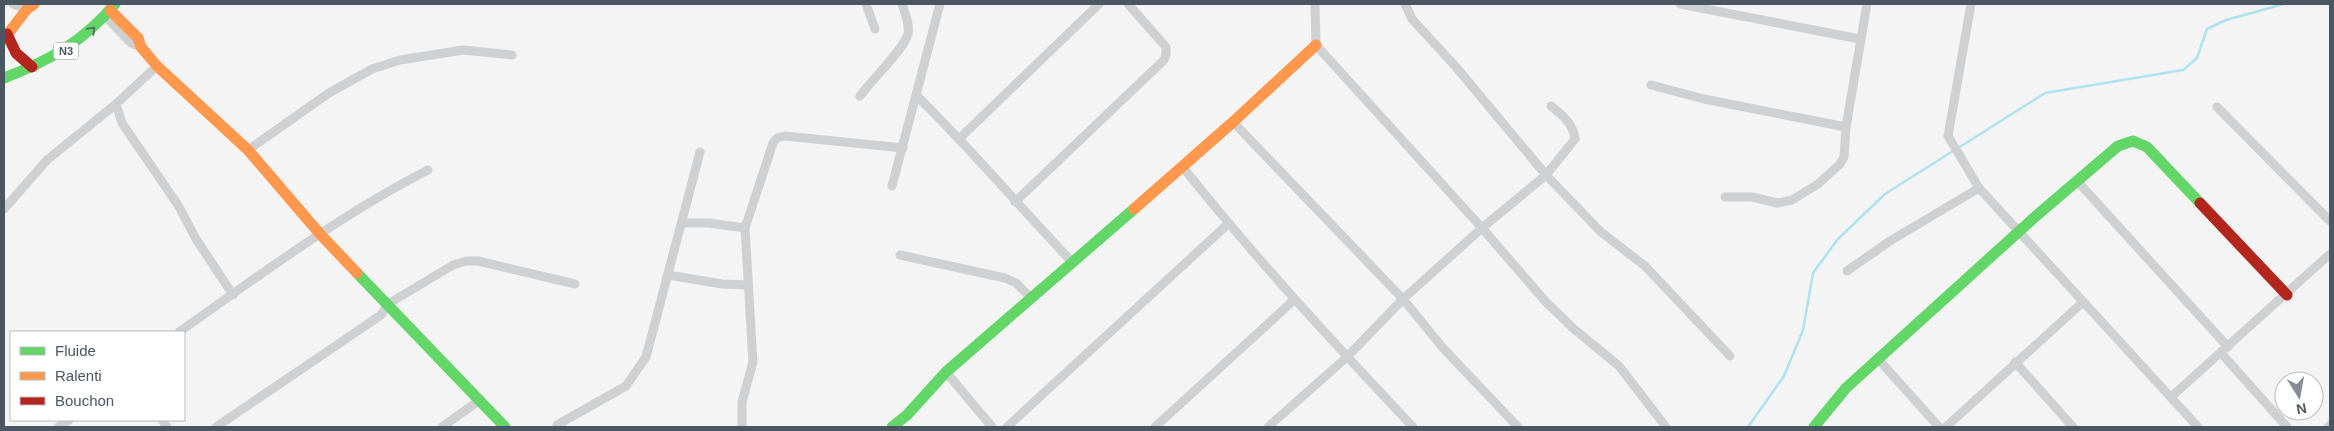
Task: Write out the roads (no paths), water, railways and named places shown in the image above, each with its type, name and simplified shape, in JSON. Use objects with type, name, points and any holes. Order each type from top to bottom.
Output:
[{"type":"main road","points":[[30,7],[5,34],[16,53],[32,68]]},
{"type":"main road","points":[[110,9],[138,38],[141,47],[157,66],[248,150],[320,234],[505,427]]},
{"type":"main road","name":"N3","points":[[4,78],[62,54],[87,35],[110,9]]},
{"type":"main road","points":[[892,427],[907,415],[946,372],[1233,122],[1316,45]]},
{"type":"main road","points":[[1814,427],[1846,388],[2019,232],[2118,146],[2128,140],[2138,141],[2147,148],[2195,196],[2287,295]]},
{"type":"street","points":[[13,4],[30,7]]},
{"type":"street","points":[[866,4],[876,29]]},
{"type":"street","points":[[860,96],[903,45],[908,34],[906,16],[902,4]]},
{"type":"street","points":[[892,186],[904,148],[940,4]]},
{"type":"street","points":[[960,138],[1099,4]]},
{"type":"street","points":[[1015,202],[1164,60],[1166,47],[1128,4]]},
{"type":"street","points":[[1315,4],[1316,45],[1545,300],[1574,330],[1619,366],[1666,427]]},
{"type":"street","points":[[1405,4],[1412,20],[1456,67],[1546,175],[1601,232],[1645,266],[1730,356]]},
{"type":"street","points":[[1680,4],[1860,39]]},
{"type":"street","points":[[1725,198],[1752,197],[1777,203],[1792,200],[1803,195],[1840,164],[1844,157],[1846,127],[1867,4]]},
{"type":"street","points":[[1971,4],[1948,136],[1950,141],[1979,188],[2198,427]]},
{"type":"street","points":[[248,150],[329,93],[382,66],[400,60],[463,50],[512,55]]},
{"type":"street","points":[[4,209],[47,160],[116,104],[157,66]]},
{"type":"street","points":[[1651,85],[1704,99],[1846,127]]},
{"type":"street","points":[[917,96],[960,138],[1015,202],[1072,262]]},
{"type":"street","points":[[116,104],[122,123],[178,205],[196,239],[233,295]]},
{"type":"street","points":[[1268,427],[1347,357],[1403,299],[1482,228],[1546,175],[1575,139],[1574,128],[1551,106]]},
{"type":"street","points":[[2217,107],[2330,222]]},
{"type":"street","points":[[1233,122],[1403,299],[1443,348],[1518,427]]},
{"type":"street","points":[[742,427],[742,402],[753,362],[745,228],[773,142],[777,138],[785,136],[904,148]]},
{"type":"street","points":[[557,425],[626,386],[646,357],[700,152]]},
{"type":"street","points":[[1182,166],[1228,224],[1294,300],[1412,427]]},
{"type":"street","points":[[180,331],[320,234],[395,187],[428,170]]},
{"type":"street","points":[[2078,182],[2224,350],[2287,427]]},
{"type":"street","points":[[1847,271],[1904,232],[1979,188]]},
{"type":"street","points":[[682,223],[745,228]]},
{"type":"street","points":[[1007,427],[1228,224]]},
{"type":"street","points":[[2171,397],[2287,295],[2330,254]]},
{"type":"street","points":[[900,255],[1005,278],[1016,283],[1031,298]]},
{"type":"street","points":[[216,427],[381,315],[388,304],[453,264],[466,261],[575,284]]},
{"type":"street","points":[[668,275],[722,284],[748,284]]},
{"type":"street","points":[[1155,427],[1294,300]]},
{"type":"street","points":[[1946,427],[2015,362],[2083,302]]},
{"type":"street","points":[[1879,360],[1939,427]]},
{"type":"street","points":[[2015,362],[2073,427]]},
{"type":"street","points":[[946,372],[992,427]]},
{"type":"street","points":[[442,427],[480,400]]},
{"type":"waterway","points":[[1958,148],[2045,93],[2183,70],[2197,58],[2207,29],[2226,20],[2284,4]]},
{"type":"waterway","points":[[1748,427],[1784,376],[1803,330],[1813,273],[1838,239],[1885,194],[1953,151]]}]
